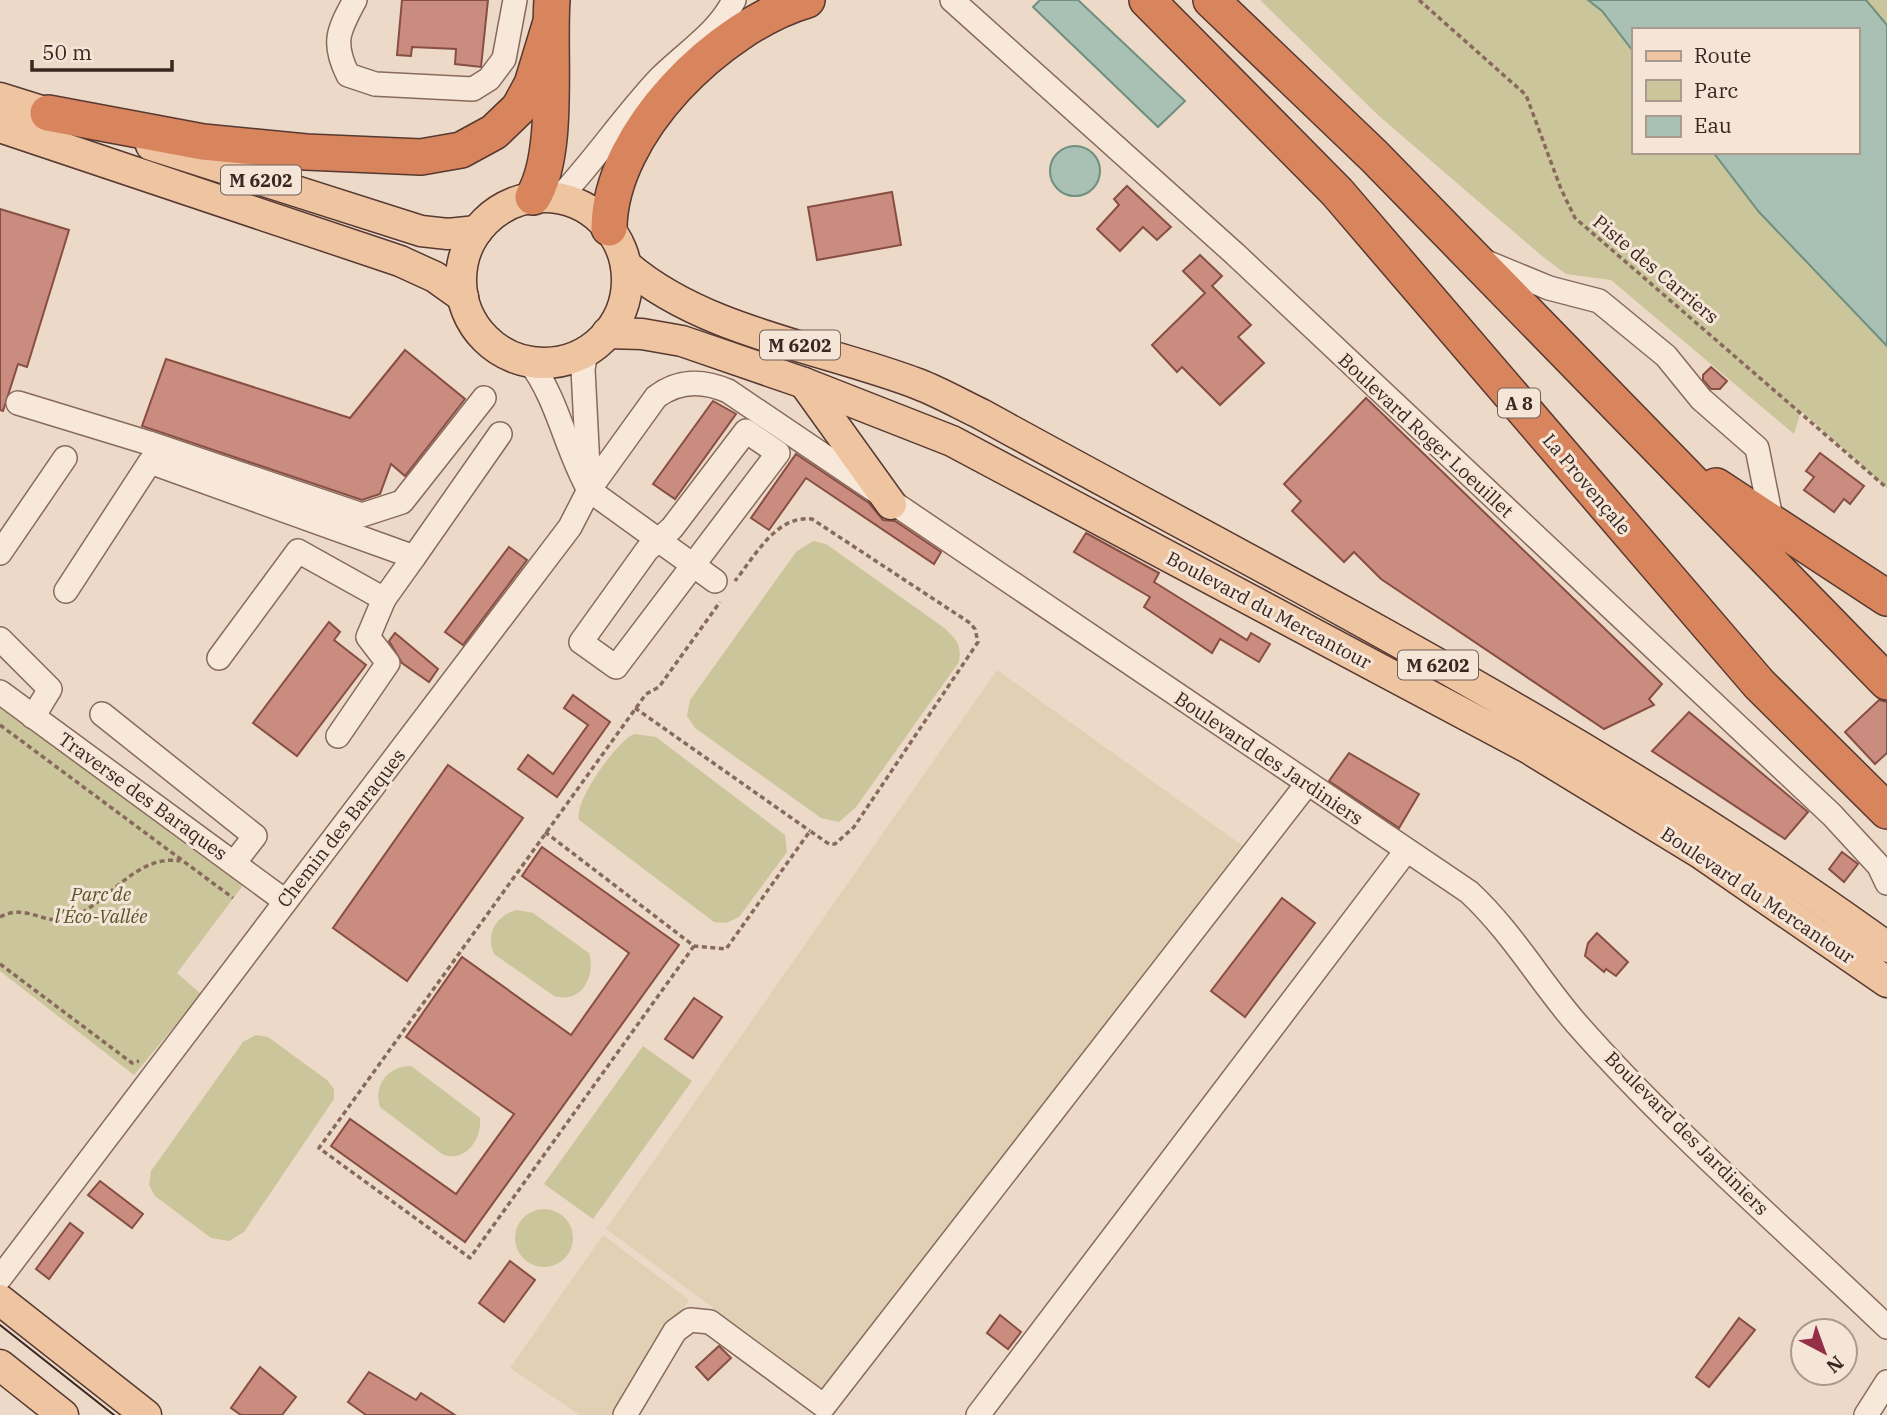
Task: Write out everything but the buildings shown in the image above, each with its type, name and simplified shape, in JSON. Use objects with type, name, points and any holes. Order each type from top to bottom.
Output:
[{"type":"highway","points":[[609,228],[612,200],[634,145],[691,70],[740,30],[766,16],[807,0]]},
{"type":"highway","name":"La Provençale","points":[[1147,0],[1338,192],[1759,684],[1887,811]]},
{"type":"highway","points":[[1211,0],[1374,156],[1887,682]]},
{"type":"highway","points":[[546,198],[539,188],[547,158],[551,12]]},
{"type":"highway","points":[[48,113],[203,142],[422,158],[461,150],[494,132],[519,108],[532,84],[551,12]]},
{"type":"highway","points":[[1660,450],[1887,598]]},
{"type":"main road","name":"M 6202","points":[[0,98],[421,231],[448,234],[477,232]]},
{"type":"main road","name":"M 6202","points":[[0,127],[400,261],[435,278],[463,297]]},
{"type":"main road","points":[[546,198],[596,214],[609,228],[620,246],[626,265],[623,301],[597,342],[548,362],[513,357],[486,339],[467,312],[461,274],[466,252],[477,232],[492,215],[512,203],[546,198]]},
{"type":"main road","name":"Boulevard du Mercantour","points":[[626,265],[673,297],[718,318],[919,384],[981,414],[1534,718],[1702,820],[1887,947]]},
{"type":"main road","name":"Boulevard du Mercantour","points":[[597,342],[642,334],[682,341],[804,383],[952,441],[1528,748],[1700,853],[1887,982]]},
{"type":"main road","points":[[804,383],[891,503]]},
{"type":"main road","points":[[0,1300],[146,1415]]},
{"type":"main road","points":[[0,1365],[63,1415]]},
{"type":"street","points":[[355,0],[343,22],[337,52],[348,75],[375,84],[473,89],[489,79],[504,59],[515,0]]},
{"type":"street","points":[[546,198],[661,77],[722,21],[734,0]]},
{"type":"street","name":"Boulevard Roger Loeuillet","points":[[952,0],[1235,254],[1832,815],[1879,866],[1887,883]]},
{"type":"street","points":[[1472,257],[1549,288],[1599,301],[1666,356],[1701,398],[1757,448],[1772,523]]},
{"type":"street","points":[[589,490],[583,369],[597,342]]},
{"type":"street","points":[[528,361],[545,383],[560,415],[576,468],[589,490],[692,564],[721,591]]},
{"type":"street","name":"Boulevard des Jardiniers","points":[[589,490],[656,397],[666,389],[697,382],[728,390],[891,503],[1469,892],[1489,911],[1576,1022],[1632,1080],[1887,1327]]},
{"type":"street","points":[[18,403],[149,443],[362,515],[402,502],[484,398]]},
{"type":"street","points":[[746,431],[778,453],[616,667],[581,642],[657,539],[672,528],[746,431]]},
{"type":"street","points":[[338,736],[388,663],[368,637],[384,599],[500,434]]},
{"type":"street","points":[[0,553],[65,458]]},
{"type":"street","points":[[66,591],[150,462],[414,557]]},
{"type":"street","name":"Chemin des Baraques","points":[[0,1278],[570,527],[589,490]]},
{"type":"street","points":[[219,658],[298,551],[384,599]]},
{"type":"street","points":[[0,639],[50,689],[33,717]]},
{"type":"street","name":"Traverse des Baraques","points":[[0,692],[285,901]]},
{"type":"street","points":[[102,714],[256,836],[233,863]]},
{"type":"street","points":[[625,1415],[675,1331],[690,1320],[710,1322],[824,1406],[1307,784]]},
{"type":"street","points":[[978,1415],[1406,851]]},
{"type":"street","points":[[1866,1415],[1887,1382]]},
{"type":"path","name":"Piste des Carriers","points":[[1419,0],[1526,95],[1560,189],[1576,218],[1887,488]]},
{"type":"path","points":[[635,708],[810,831],[830,844],[835,844],[854,827],[969,656],[978,637],[970,623],[813,519],[797,517],[772,535],[721,591],[659,687],[646,694],[635,708],[318,1148],[470,1258],[694,946]]},
{"type":"path","points":[[0,725],[233,898]]},
{"type":"path","points":[[545,832],[694,946],[726,949],[810,831]]},
{"type":"path","points":[[0,917],[23,912],[59,922],[81,914],[152,863],[169,860],[184,862]]},
{"type":"path","points":[[0,964],[132,1063],[149,1058],[161,1065]]},
{"type":"shaded area","points":[[997,670],[1250,851],[829,1393],[606,1229]]},
{"type":"shaded area","points":[[603,1235],[689,1300],[618,1415],[580,1415],[510,1368]]},
{"type":"green space","points":[[1260,0],[1588,0],[1602,11],[1632,50],[1632,154],[1715,154],[1759,212],[1887,346],[1887,488],[1801,411],[1794,434],[1611,280],[1566,274],[1379,116]]},
{"type":"green space","points":[[1866,0],[1887,0],[1887,25]]},
{"type":"green space","points":[[813,541],[826,544],[943,627],[955,639],[960,651],[959,662],[856,807],[839,822],[821,818],[695,728],[687,716],[690,700],[796,552]]},
{"type":"green space","name":"Parc de l'Éco-Vallée","points":[[0,701],[244,884],[177,973],[201,994],[134,1075],[0,971]]},
{"type":"green space","points":[[634,734],[656,737],[785,835],[787,852],[739,917],[726,923],[714,922],[579,820],[579,811],[589,787],[617,748]]},
{"type":"green space","points":[[518,910],[533,913],[589,953],[591,962],[588,979],[579,992],[572,996],[554,996],[494,954],[491,939],[495,926],[504,916]]},
{"type":"green space","points":[[256,1035],[268,1037],[327,1080],[334,1089],[334,1099],[244,1232],[229,1241],[211,1238],[155,1196],[149,1185],[151,1171],[243,1042]]},
{"type":"green space","points":[[643,1046],[692,1081],[593,1219],[544,1184]]},
{"type":"green space","points":[[411,1066],[480,1118],[475,1141],[465,1153],[458,1156],[442,1154],[380,1107],[379,1091],[384,1078],[395,1069]]},
{"type":"green space","points":[[538,1209],[550,1209],[565,1217],[573,1232],[573,1244],[565,1259],[550,1267],[538,1267],[523,1259],[515,1244],[515,1232],[523,1217]]},
{"type":"water","points":[[1040,0],[1078,0],[1185,101],[1158,127],[1033,7]]},
{"type":"water","points":[[1588,0],[1866,0],[1887,25],[1887,346],[1759,212],[1715,154],[1859,154],[1859,28],[1632,28],[1632,50],[1602,11]]},
{"type":"water","points":[[1075,146],[1093,153],[1100,171],[1093,189],[1075,196],[1057,189],[1050,171],[1057,153]]},
{"type":"tram line","points":[[0,1325],[114,1415]]}]
